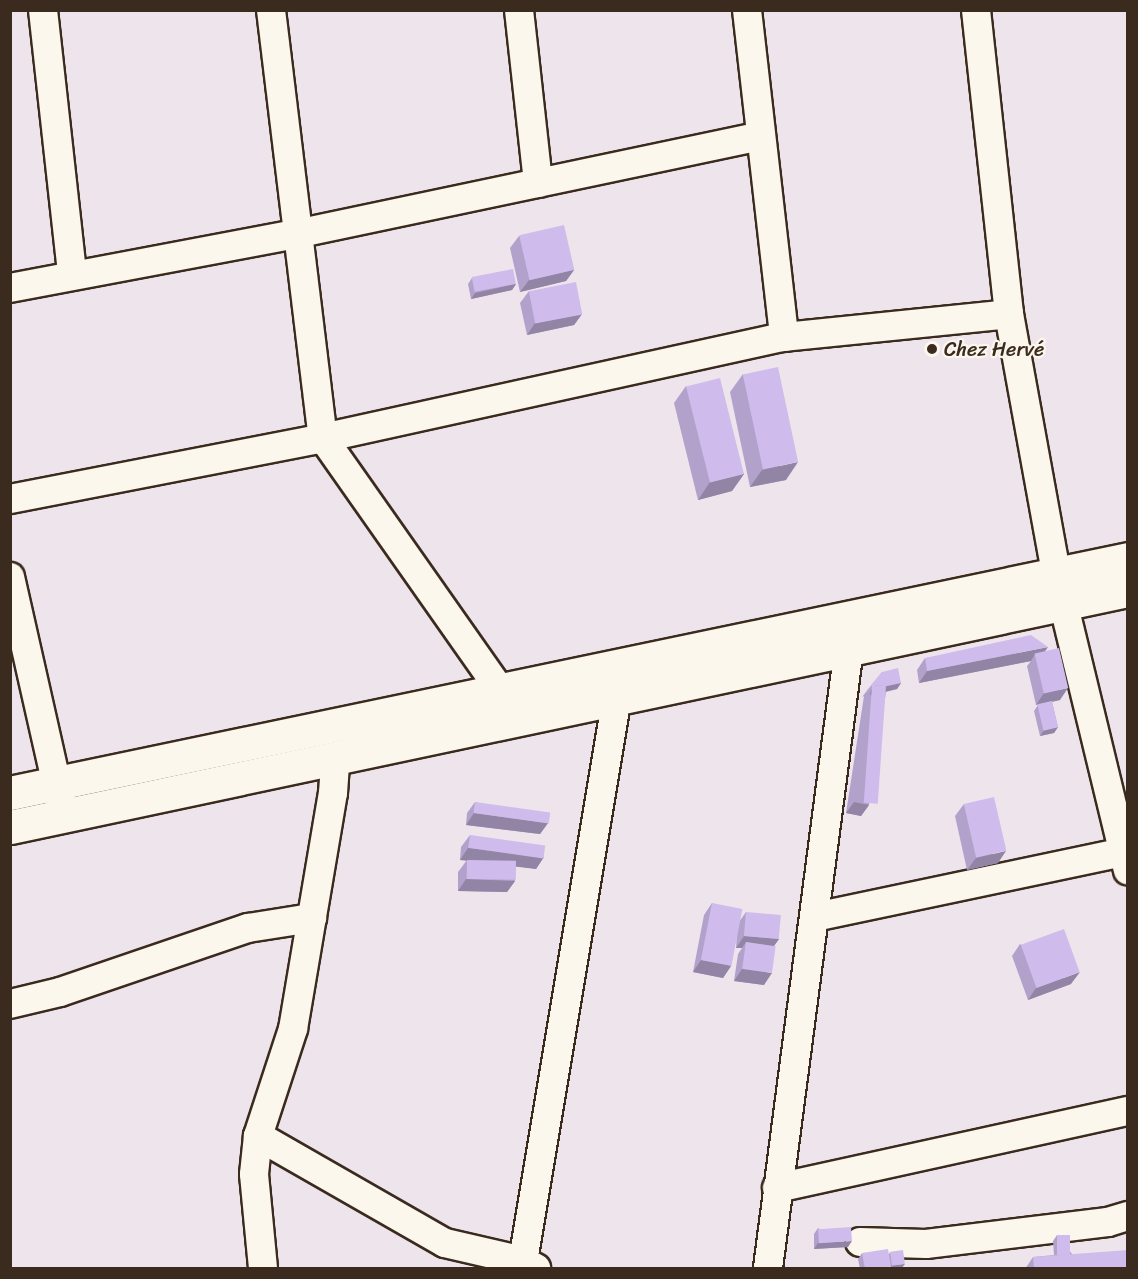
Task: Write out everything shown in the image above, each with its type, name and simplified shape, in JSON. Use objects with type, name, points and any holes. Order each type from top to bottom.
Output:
[{"type":"street","points":[[43,10],[72,273]]},
{"type":"street","points":[[271,10],[296,234],[323,438],[499,688]]},
{"type":"street","points":[[519,10],[538,183]]},
{"type":"street","points":[[747,10],[784,337]]},
{"type":"street","points":[[815,917],[1126,858],[1060,588],[1009,314],[976,10]]},
{"type":"street","points":[[10,288],[72,273],[296,234],[760,136]]},
{"type":"street","points":[[10,499],[323,438],[784,337],[1009,314]]},
{"type":"street","points":[[10,827],[335,761],[617,697],[849,648],[1060,588],[1128,559]]},
{"type":"street","points":[[10,577],[64,816]]},
{"type":"street","points":[[10,793],[499,688],[1060,588],[1128,590]]},
{"type":"street","points":[[768,1269],[849,648]]},
{"type":"street","points":[[258,1136],[447,1256],[529,1265],[617,697]]},
{"type":"street","points":[[263,1269],[254,1174],[258,1136],[293,1029],[335,761]]},
{"type":"street","points":[[10,1004],[60,992],[248,928],[312,918]]},
{"type":"street","points":[[777,1188],[1128,1111]]},
{"type":"street","points":[[860,1242],[926,1244],[1108,1222],[1128,1216]]},
{"type":"building","points":[[564,225],[574,270],[530,280],[519,235]]},
{"type":"building","points":[[513,269],[516,284],[475,292],[472,277]]},
{"type":"building","points":[[576,282],[582,314],[535,324],[529,291]]},
{"type":"building","points":[[778,367],[798,462],[763,469],[743,374]]},
{"type":"building","points":[[720,378],[744,474],[710,483],[686,386]]},
{"type":"building","points":[[1031,635],[1048,647],[927,671],[925,658]]},
{"type":"building","points":[[1059,648],[1068,688],[1044,694],[1035,654]]},
{"type":"building","points":[[898,668],[901,683],[886,686],[872,685],[866,691],[882,672]]},
{"type":"building","points":[[872,685],[886,686],[878,804],[864,803]]},
{"type":"building","points":[[1052,701],[1058,727],[1043,731],[1037,704]]},
{"type":"building","points":[[994,797],[1006,851],[976,858],[964,804]]},
{"type":"building","points":[[475,802],[550,813],[549,823],[473,813]]},
{"type":"building","points":[[470,835],[545,846],[543,858],[468,848]]},
{"type":"building","points":[[467,860],[516,861],[516,880],[467,879]]},
{"type":"building","points":[[712,903],[742,909],[731,966],[701,960]]},
{"type":"building","points":[[746,912],[781,915],[779,939],[744,936]]},
{"type":"building","points":[[1064,929],[1080,972],[1037,988],[1021,945]]},
{"type":"building","points":[[746,942],[776,946],[772,973],[742,969]]},
{"type":"building","points":[[851,1227],[852,1241],[819,1243],[818,1229]]},
{"type":"building","points":[[1057,1235],[1070,1235],[1070,1255],[1057,1255]]},
{"type":"building","points":[[888,1249],[891,1267],[865,1269],[862,1253]]},
{"type":"building","points":[[903,1250],[905,1264],[892,1266],[890,1252]]},
{"type":"building","points":[[1128,1250],[1128,1269],[1034,1269],[1033,1257]]},
{"type":"place","name":"Chez Hervé","points":[[932,349]]}]
